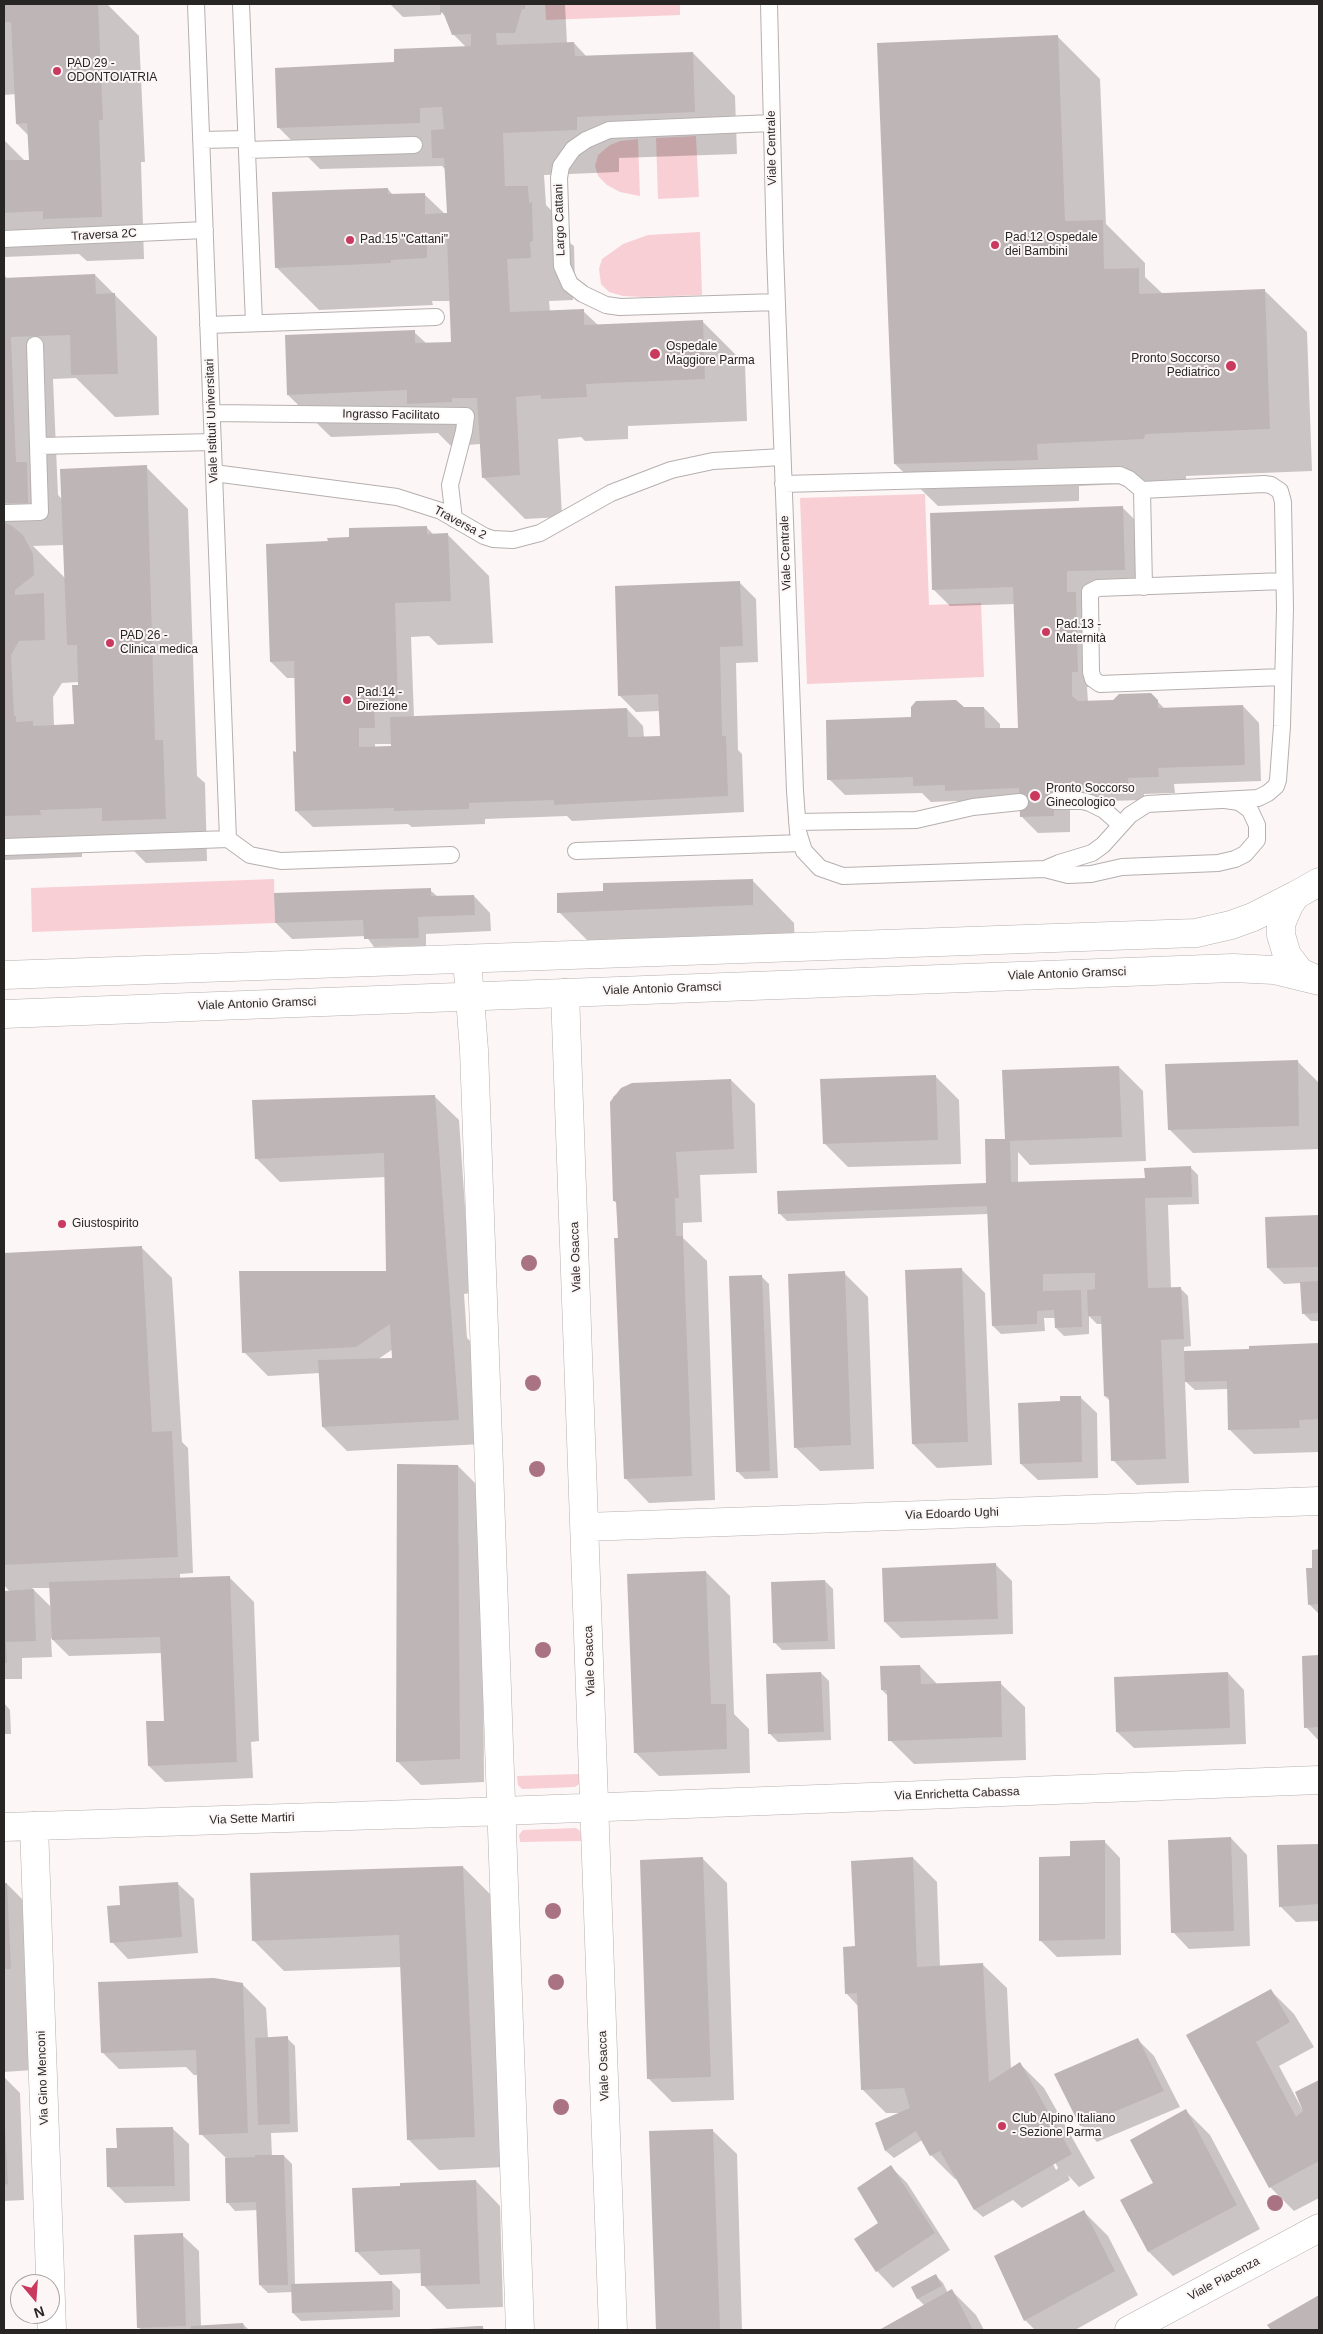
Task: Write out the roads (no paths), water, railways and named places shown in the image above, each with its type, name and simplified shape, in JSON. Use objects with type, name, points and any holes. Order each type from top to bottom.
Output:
[{"type":"street","name":"Viale Antonio Gramsci","points":[[4,975],[1196,933],[1231,926],[1309,885]]},
{"type":"street","name":"Viale Antonio Gramsci","points":[[1309,885],[1288,905],[1281,924],[1283,946],[1300,972],[1319,981]]},
{"type":"street","points":[[467,959],[474,1050],[520,2330]]},
{"type":"street","name":"Viale Antonio Gramsci","points":[[4,1014],[1233,968],[1274,970],[1319,981]]},
{"type":"street","name":"Viale Osacca","points":[[565,993],[586,1527],[613,2330]]},
{"type":"street","name":"Via Edoardo Ughi","points":[[586,1527],[1319,1501]]},
{"type":"street","name":"Via Enrichetta Cabassa","points":[[501,1810],[1319,1780]]},
{"type":"street","name":"Via Sette Martiri","points":[[4,1827],[501,1810]]},
{"type":"street","name":"Via Gino Menconi","points":[[34,1826],[52,2330]]},
{"type":"street","name":"Viale Piacenza","points":[[1129,2330],[1319,2228]]},
{"type":"lane","name":"Viale Istituti Universitari","points":[[196,4],[228,838]]},
{"type":"lane","points":[[241,4],[254,324]]},
{"type":"lane","name":"Viale Centrale","points":[[769,4],[776,302],[797,822],[801,843],[813,863],[827,872],[843,876],[1045,869]]},
{"type":"lane","name":"Largo Cattani","points":[[772,123],[609,130],[573,148],[561,166],[559,178],[562,266],[570,284],[582,294],[606,305],[620,308],[776,302]]},
{"type":"lane","points":[[201,140],[247,145],[414,145]]},
{"type":"lane","name":"Traversa 2C","points":[[4,239],[205,230]]},
{"type":"lane","points":[[208,325],[436,317]]},
{"type":"lane","points":[[4,513],[40,512],[35,345]]},
{"type":"lane","name":"Ingrasso Facilitato","points":[[212,413],[466,416],[450,485],[454,518]]},
{"type":"lane","points":[[38,446],[213,442]]},
{"type":"lane","name":"Traversa 2","points":[[214,473],[379,494],[413,501],[441,511],[475,532],[493,539],[522,539],[540,532],[611,493],[671,470],[714,461],[782,457]]},
{"type":"lane","points":[[783,484],[1120,476],[1129,479],[1142,490],[1264,484],[1274,486],[1280,491],[1282,498],[1284,580],[1283,677],[1280,766],[1276,786],[1258,798],[1153,802],[1135,811],[1103,845],[1092,853],[1045,869]]},
{"type":"lane","points":[[1142,490],[1144,587]]},
{"type":"lane","points":[[1283,677],[1102,684],[1095,681],[1091,672],[1090,592],[1098,588],[1284,580]]},
{"type":"lane","points":[[1045,869],[1068,875],[1091,874],[1122,867],[1213,864],[1235,859],[1244,854],[1257,840],[1257,825],[1253,815],[1245,806],[1239,802],[1225,800]]},
{"type":"lane","points":[[1054,801],[1082,801],[1090,803],[1104,810],[1122,825]]},
{"type":"lane","points":[[797,822],[916,820],[973,807],[1020,802]]},
{"type":"lane","points":[[4,847],[228,838],[250,855],[281,861],[451,855]]},
{"type":"lane","points":[[576,851],[801,843]]},
{"type":"place","name":"PAD 29 - ODONTOIATRIA","points":[[57,71]]},
{"type":"place","name":"Pad.15 \"Cattani\"","points":[[350,240]]},
{"type":"place","name":"Pad.12 Ospedale dei Bambini","points":[[995,245]]},
{"type":"place","name":"Ospedale Maggiore Parma","points":[[655,354]]},
{"type":"place","name":"Pronto Soccorso Pediatrico","points":[[1231,366]]},
{"type":"place","name":"Pad.13 - Maternità","points":[[1046,632]]},
{"type":"place","name":"PAD 26 - Clinica medica","points":[[110,643]]},
{"type":"place","name":"Pad.14 - Direzione","points":[[347,700]]},
{"type":"place","name":"Pronto Soccorso Ginecologico","points":[[1035,796]]},
{"type":"place","name":"Giustospirito","points":[[62,1224]]},
{"type":"place","name":"Club Alpino Italiano - Sezione Parma","points":[[1002,2126]]}]
